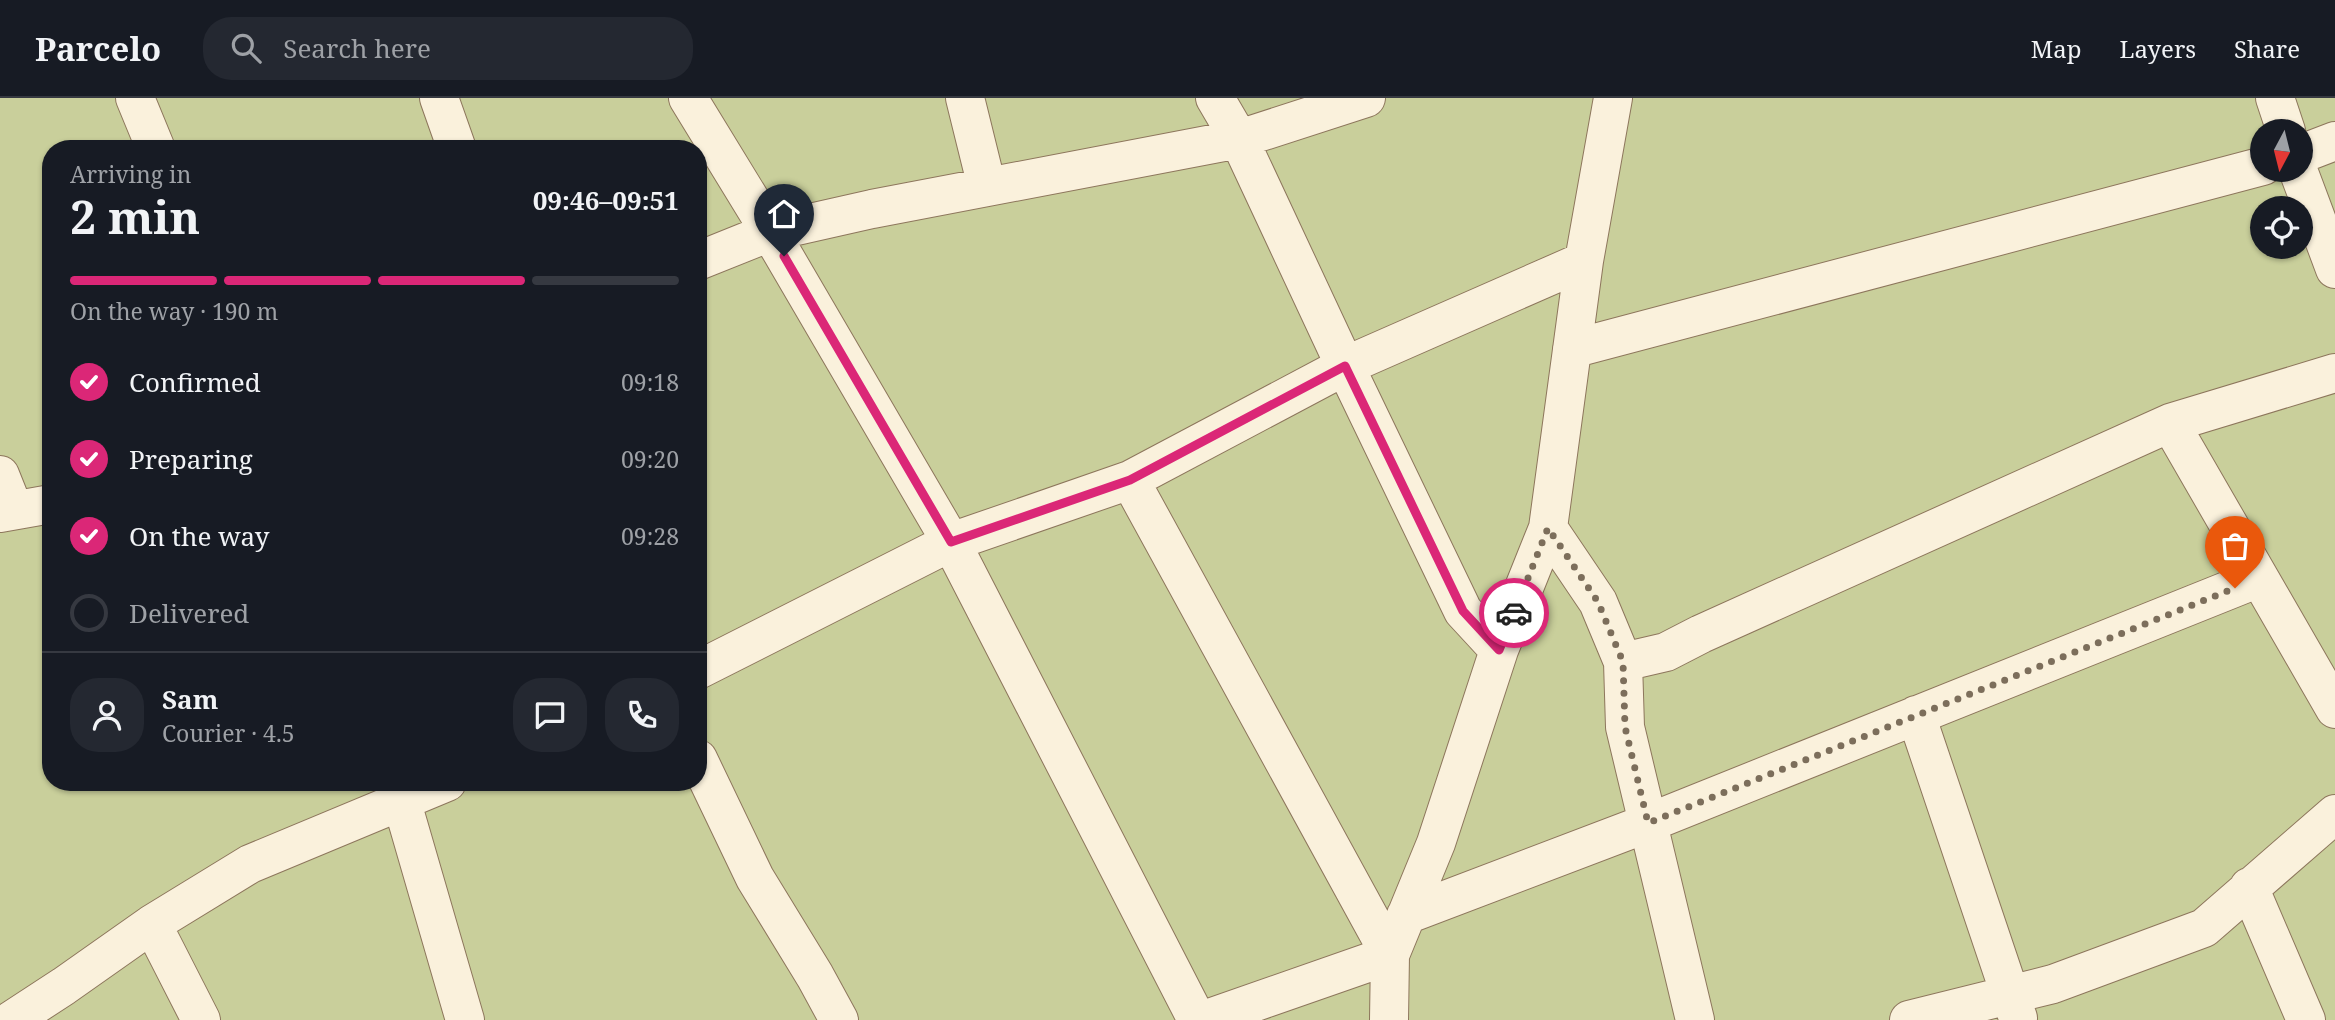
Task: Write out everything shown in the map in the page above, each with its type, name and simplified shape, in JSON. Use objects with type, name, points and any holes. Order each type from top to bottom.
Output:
[{"type":"street","points":[[135,98],[152,140]]},
{"type":"street","points":[[439,98],[454,140]]},
{"type":"street","points":[[688,98],[771,232],[951,542],[1197,1020]]},
{"type":"street","points":[[965,98],[987,187]]},
{"type":"street","points":[[1215,98],[1239,139],[1463,611],[1499,650]]},
{"type":"street","points":[[707,257],[771,232],[1239,139],[1366,98]]},
{"type":"street","points":[[1389,1020],[1390,955],[1436,843],[1499,650],[1548,528],[1584,261],[1613,98]]},
{"type":"street","points":[[2275,98],[2282,119]]},
{"type":"street","points":[[2314,149],[2335,141]]},
{"type":"street","points":[[1572,349],[2250,169]]},
{"type":"street","points":[[2302,182],[2335,269]]},
{"type":"street","points":[[707,665],[951,542],[1130,480],[1345,366],[1584,261]]},
{"type":"street","points":[[1623,662],[1666,652],[2170,423],[2335,373]]},
{"type":"street","points":[[2170,423],[2335,709]]},
{"type":"street","points":[[0,475],[7,512],[42,506]]},
{"type":"street","points":[[1130,480],[1390,955]]},
{"type":"street","points":[[1548,528],[1598,602],[1623,662],[1625,727],[1695,1020]]},
{"type":"street","points":[[1406,915],[1648,823],[2259,578]]},
{"type":"street","points":[[1916,715],[2015,1007]]},
{"type":"street","points":[[707,778],[755,878],[839,1020]]},
{"type":"street","points":[[12,1020],[152,924],[250,864],[400,792],[465,1020]]},
{"type":"street","points":[[1909,1020],[2015,1007],[2053,984],[2204,928],[2335,814]]},
{"type":"street","points":[[2249,887],[2306,1020]]},
{"type":"street","points":[[152,924],[201,1020]]},
{"type":"street","points":[[1205,1020],[1390,955]]},
{"type":"green space","points":[[0,98],[2335,98],[2335,1020],[0,1020]]},
{"type":"way so far","points":[[1514,613],[1548,528],[1598,602],[1623,662],[1625,727],[1648,823],[2235,588]]},
{"type":"route","points":[[784,256],[951,542],[1130,480],[1345,366],[1463,611],[1499,650],[1514,613]]}]
